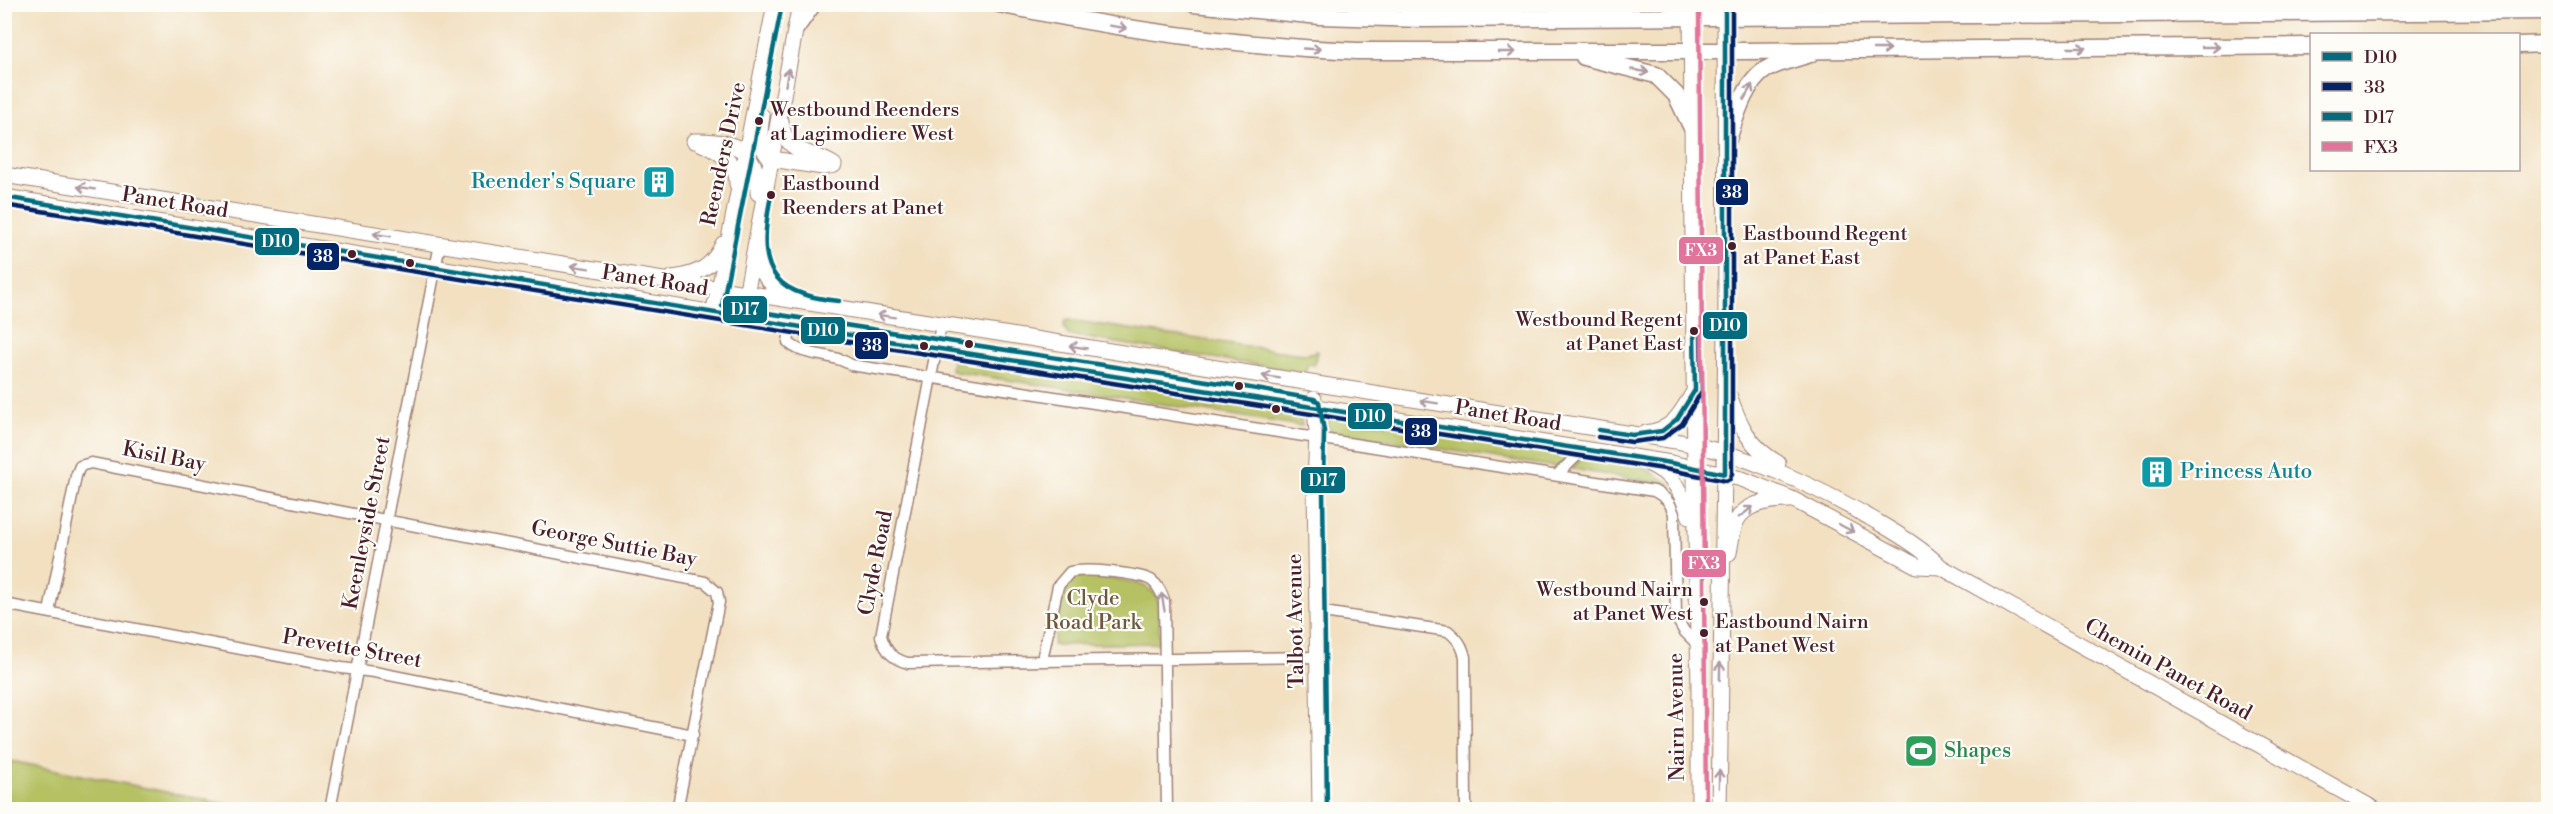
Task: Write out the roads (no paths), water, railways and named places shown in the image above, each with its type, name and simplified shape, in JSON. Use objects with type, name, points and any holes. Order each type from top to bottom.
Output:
[{"type":"main road","points":[[796,28],[813,4]]},
{"type":"main road","points":[[999,4],[1158,33],[1310,49],[1725,51],[2310,46]]},
{"type":"main road","points":[[1194,4],[1320,16],[1423,19],[1609,17],[1691,11],[1832,16],[2542,12]]},
{"type":"main road","points":[[1423,19],[1449,4]]},
{"type":"main road","points":[[1556,4],[1609,17],[1643,4]]},
{"type":"main road","points":[[1799,4],[1832,16]]},
{"type":"main road","points":[[2520,45],[2542,44]]},
{"type":"main road","points":[[1726,145],[1748,88],[1766,70],[1823,49]]},
{"type":"main road","points":[[1563,51],[1656,75],[1676,94],[1692,128]]},
{"type":"street","points":[[742,316],[800,4]]},
{"type":"street","name":"Reenders Drive","points":[[712,312],[719,290],[775,6]]},
{"type":"street","name":"Nairn Avenue","points":[[1691,11],[1697,644],[1700,690],[1699,810]]},
{"type":"street","name":"Nairn Avenue","points":[[1719,810],[1721,585],[1725,474],[1725,11]]},
{"type":"street","points":[[770,39],[772,65],[760,138],[765,153],[772,159],[823,167],[834,165],[821,156],[802,152],[790,145],[783,133],[780,116]]},
{"type":"street","points":[[737,195],[738,176],[728,159],[714,149],[694,141],[719,140],[738,145],[756,167],[759,179],[757,232],[762,272],[768,282],[805,303]]},
{"type":"street","name":"Panet Road","points":[[4,175],[1695,445],[1724,452]]},
{"type":"street","name":"Panet Road","points":[[4,197],[1725,474]]},
{"type":"street","points":[[658,279],[694,274],[706,268],[717,258],[729,230]]},
{"type":"street","name":"Keenleyside Street","points":[[330,810],[440,244]]},
{"type":"street","points":[[791,325],[788,342],[795,349],[841,358],[851,365],[1316,434],[1654,490],[1671,504],[1674,514],[1676,617],[1684,631],[1697,644],[1720,645]]},
{"type":"street","name":"Clyde Road","points":[[941,325],[881,636],[890,654],[908,663],[1318,657]]},
{"type":"street","points":[[1725,383],[1737,418],[1746,436],[1757,449],[1836,495],[1852,508]]},
{"type":"street","name":"Talbot Avenue","points":[[1320,810],[1316,434],[1322,385]]},
{"type":"street","points":[[1632,435],[1662,431],[1677,419],[1695,390]]},
{"type":"street","points":[[1557,475],[1583,450]]},
{"type":"street","name":"Chemin Panet Road","points":[[1724,452],[1778,470],[1852,508],[1925,551],[1941,567],[2376,810]]},
{"type":"street","points":[[1633,458],[1655,466],[1673,480],[1685,500],[1696,534],[1674,537]]},
{"type":"street","name":"Kisil Bay","points":[[49,612],[76,476],[81,466],[91,463],[387,519]]},
{"type":"street","name":"Chemin Panet Road","points":[[1725,474],[1794,500],[1917,566],[1941,567]]},
{"type":"street","points":[[1721,585],[1736,520],[1744,512],[1762,502],[1794,500]]},
{"type":"street","name":"George Suttie Bay","points":[[387,519],[710,584],[717,592],[719,602],[677,810]]},
{"type":"street","points":[[1882,548],[1892,531]]},
{"type":"street","points":[[1042,660],[1058,586],[1070,572],[1090,569],[1144,577],[1157,586],[1164,600],[1167,810]]},
{"type":"street","name":"Prevette Street","points":[[4,604],[693,735]]},
{"type":"street","points":[[1317,611],[1449,631],[1463,646],[1466,810]]},
{"type":"place","name":"Westbound Reenders at Lagimodiere West","points":[[759,121]]},
{"type":"place","name":"Reender's Square","points":[[659,182]]},
{"type":"place","name":"Eastbound Reenders at Panet","points":[[771,195]]},
{"type":"place","name":"Eastbound Regent at Panet East","points":[[1732,246]]},
{"type":"place","name":"Westbound Regent at Panet East","points":[[1694,331]]},
{"type":"place","name":"Princess Auto","points":[[2157,472]]},
{"type":"place","name":"Westbound Nairn at Panet West","points":[[1704,602]]},
{"type":"place","name":"Eastbound Nairn at Panet West","points":[[1704,633]]},
{"type":"place","name":"Shapes","points":[[1921,751]]},
{"type":"park label","name":"Clyde Road Park","points":[[1093,611]]}]
